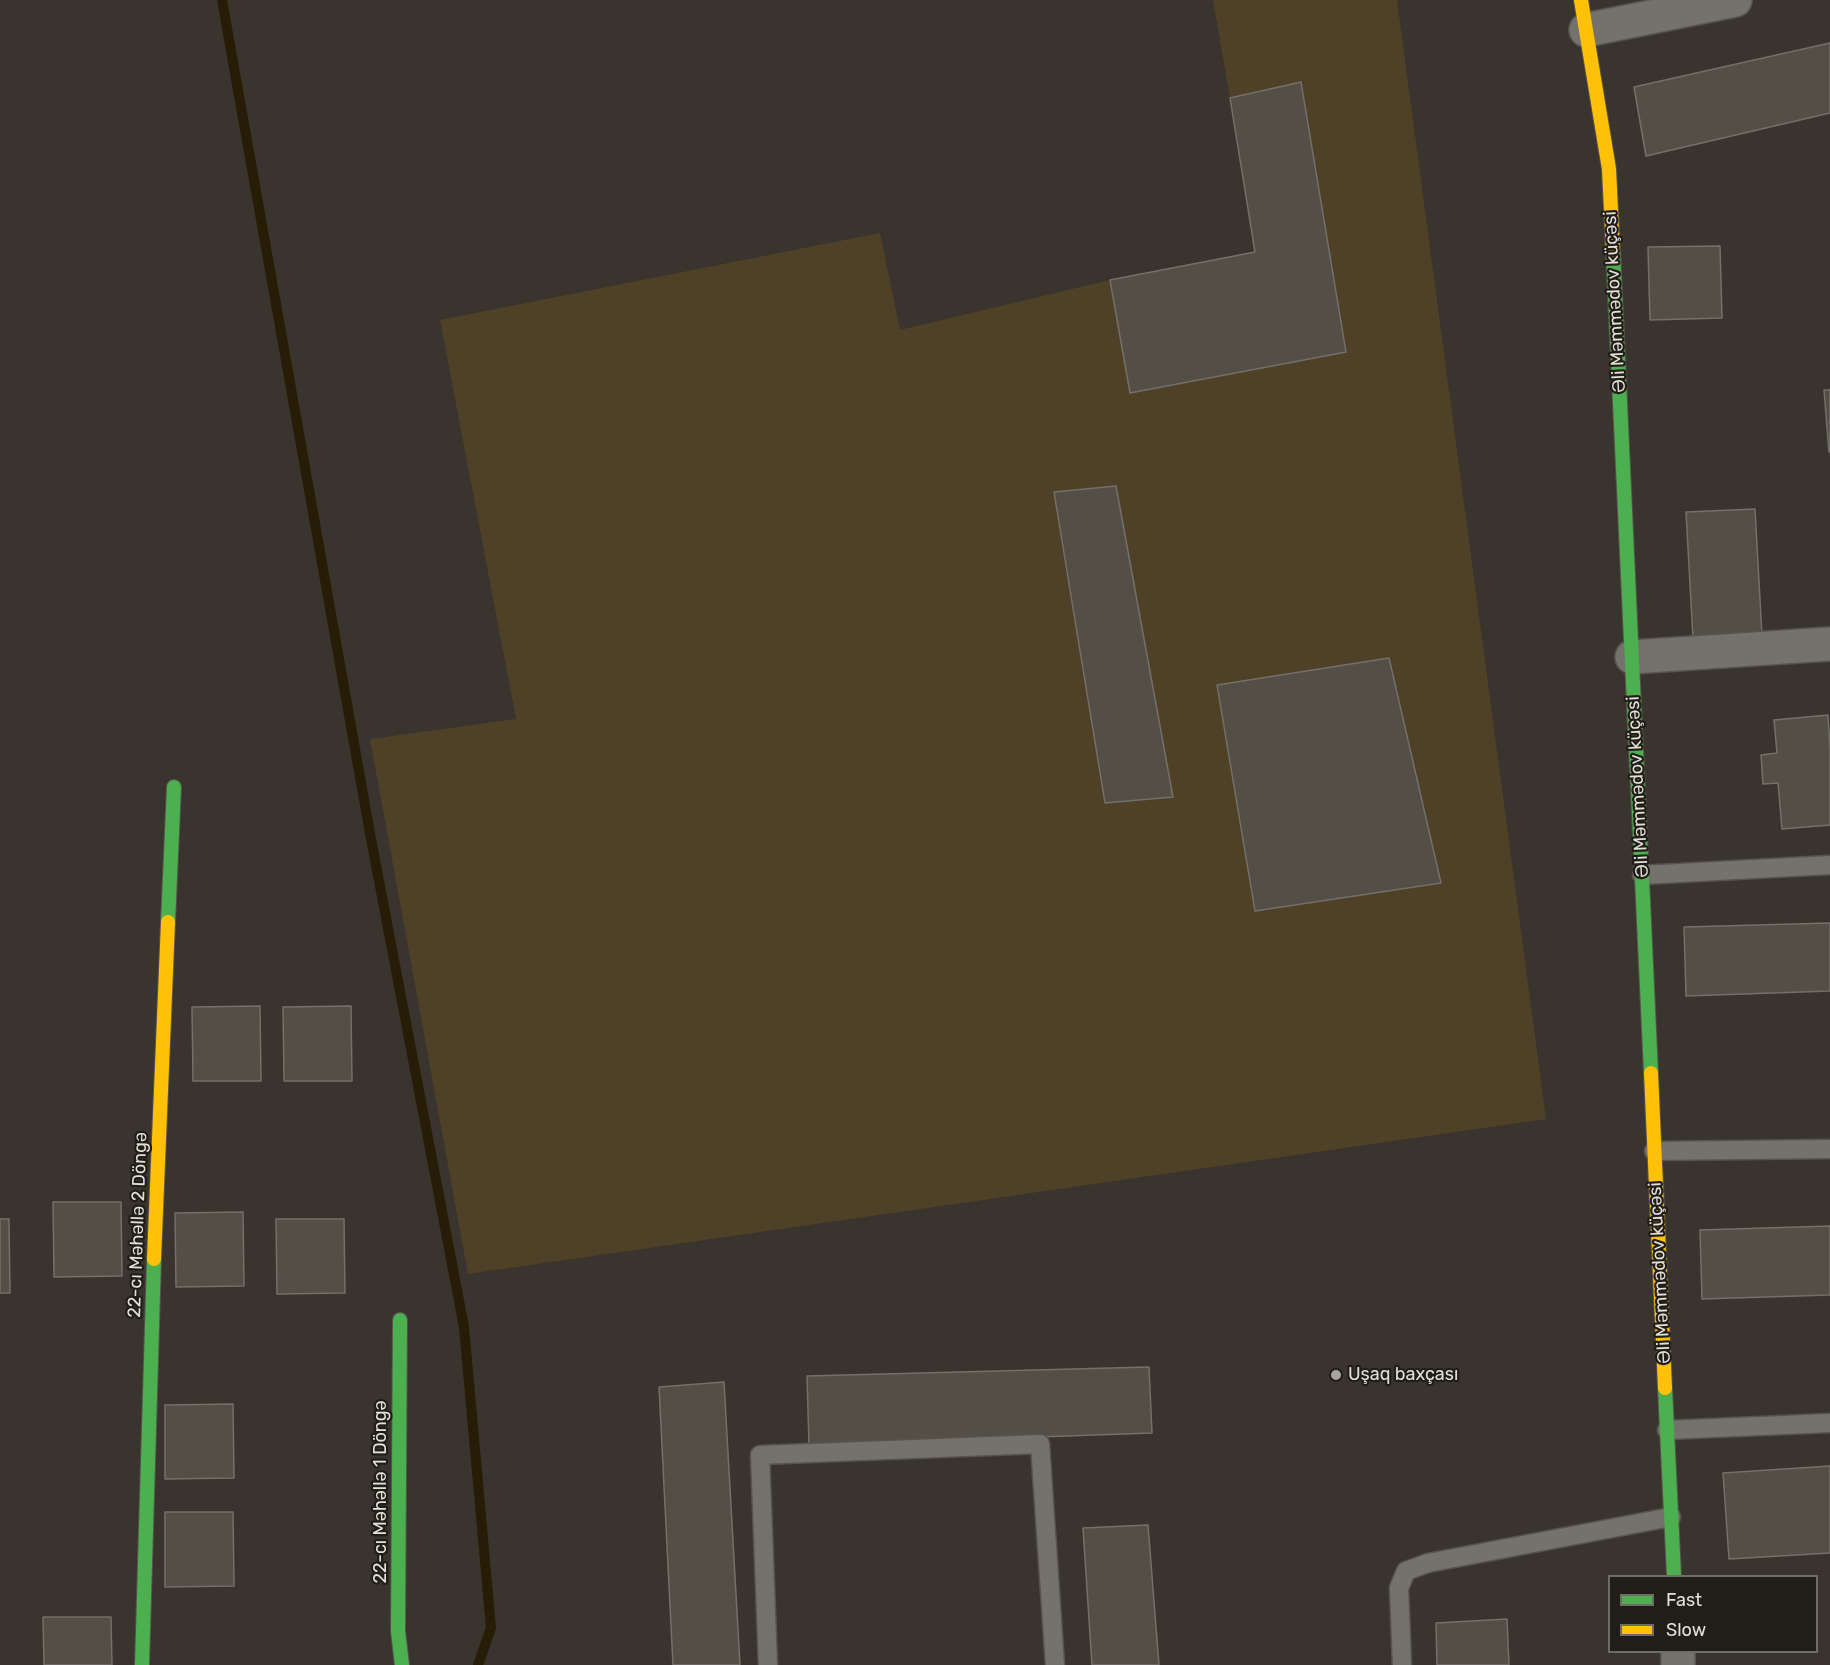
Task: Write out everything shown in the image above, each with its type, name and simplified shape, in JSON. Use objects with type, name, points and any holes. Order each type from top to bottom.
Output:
[{"type":"street","points":[[1584,15],[1735,0]]},
{"type":"street","name":"Əli Məmmədov küçəsi","points":[[1584,15],[1609,169],[1674,1575]]},
{"type":"street","points":[[1632,657],[1830,644]]},
{"type":"street","name":"22-cı Məhəllə 2 Döngə","points":[[142,1665],[157,1176],[174,787]]},
{"type":"street","name":"22-cı Məhəllə 1 Döngə","points":[[400,1320],[398,1631],[402,1665]]},
{"type":"lane","points":[[1642,874],[1830,865]]},
{"type":"lane","points":[[1654,1151],[1830,1149]]},
{"type":"lane","points":[[1667,1430],[1830,1424]]},
{"type":"lane","points":[[768,1665],[760,1455],[1040,1444],[1054,1665]]},
{"type":"lane","points":[[1402,1665],[1399,1588],[1406,1571],[1428,1563],[1671,1517]]},
{"type":"shaded area","points":[[1213,0],[1397,0],[1546,1119],[468,1274],[370,739],[516,719],[440,320],[880,233],[900,330],[1110,280],[1254,252]]},
{"type":"building","points":[[1830,43],[1830,113],[1646,156],[1634,87]]},
{"type":"building","points":[[1301,82],[1346,352],[1130,393],[1110,280],[1255,252],[1230,98]]},
{"type":"building","points":[[1720,246],[1722,318],[1650,320],[1648,247]]},
{"type":"building","points":[[1824,390],[1830,390],[1830,452],[1829,452]]},
{"type":"building","points":[[1116,486],[1173,797],[1105,803],[1054,492]]},
{"type":"building","points":[[1755,509],[1762,635],[1693,639],[1686,512]]},
{"type":"building","points":[[1389,658],[1441,883],[1255,911],[1217,685]]},
{"type":"building","points":[[1828,715],[1830,825],[1782,829],[1778,783],[1763,784],[1761,755],[1777,753],[1774,720]]},
{"type":"building","points":[[1830,923],[1830,991],[1686,996],[1684,927]]},
{"type":"building","points":[[260,1006],[261,1081],[193,1081],[192,1007]]},
{"type":"building","points":[[351,1006],[352,1081],[284,1081],[283,1007]]},
{"type":"building","points":[[53,1202],[121,1202],[122,1276],[54,1277]]},
{"type":"building","points":[[243,1212],[244,1286],[176,1287],[175,1213]]},
{"type":"building","points":[[0,1219],[9,1219],[10,1293],[0,1293]]},
{"type":"building","points":[[276,1219],[344,1219],[345,1293],[277,1294]]},
{"type":"building","points":[[1830,1226],[1830,1295],[1702,1299],[1700,1230]]},
{"type":"building","points":[[1149,1367],[1152,1433],[809,1445],[807,1376]]},
{"type":"building","points":[[724,1382],[740,1665],[673,1665],[659,1387]]},
{"type":"building","points":[[233,1404],[234,1478],[165,1479],[165,1405]]},
{"type":"building","points":[[1830,1466],[1830,1553],[1729,1559],[1723,1473]]},
{"type":"building","points":[[165,1512],[233,1512],[234,1586],[165,1587]]},
{"type":"building","points":[[1148,1525],[1159,1665],[1092,1665],[1083,1528]]},
{"type":"building","points":[[43,1617],[111,1617],[112,1665],[44,1665]]},
{"type":"building","points":[[1507,1619],[1509,1665],[1437,1665],[1436,1623]]},
{"type":"waterway","points":[[222,0],[371,839],[464,1327],[491,1628],[478,1665]]},
{"type":"traffic: fast","points":[[1613,251],[1651,1073]]},
{"type":"traffic: fast","points":[[168,922],[174,787]]},
{"type":"traffic: fast","points":[[142,1665],[154,1259]]},
{"type":"traffic: fast","points":[[400,1320],[398,1631],[402,1665]]},
{"type":"traffic: fast","points":[[1665,1388],[1674,1575]]},
{"type":"traffic: slow","points":[[1581,0],[1609,169],[1613,251]]},
{"type":"traffic: slow","points":[[154,1259],[168,922]]},
{"type":"traffic: slow","points":[[1651,1073],[1665,1388]]},
{"type":"place","name":"Uşaq baxçası","points":[[1336,1375]]}]
